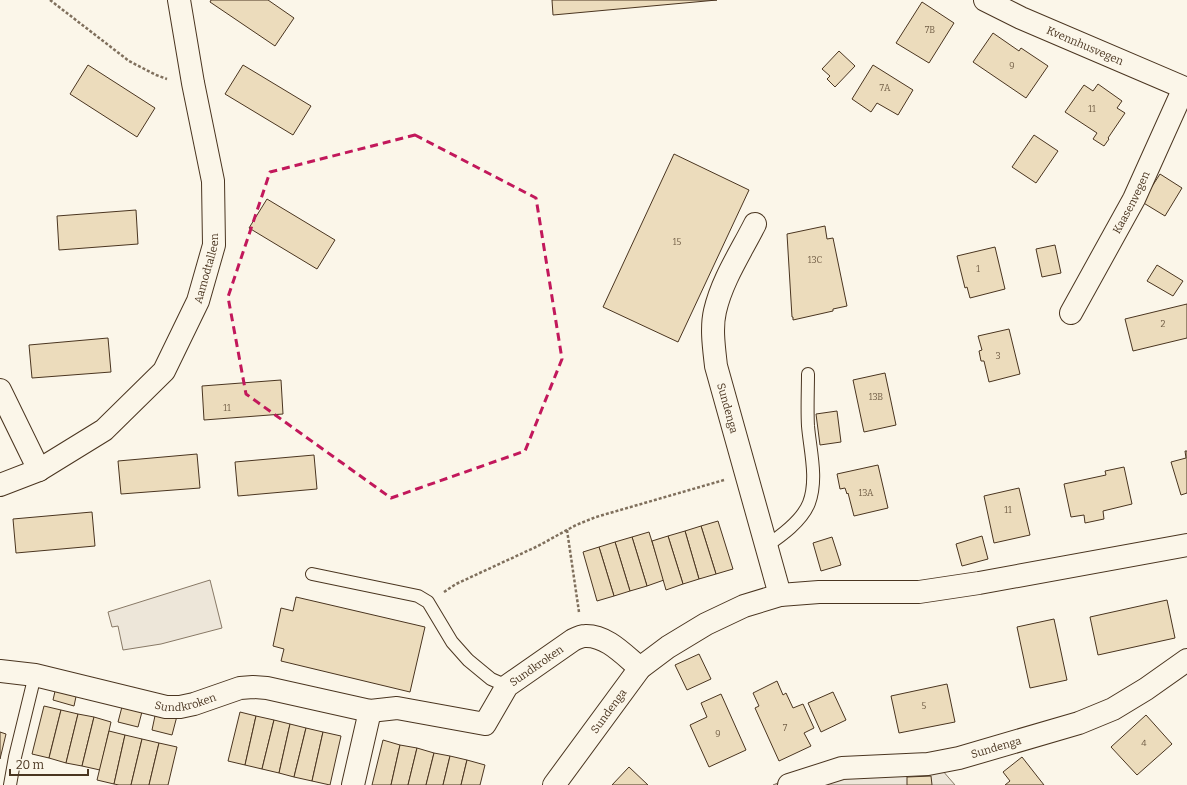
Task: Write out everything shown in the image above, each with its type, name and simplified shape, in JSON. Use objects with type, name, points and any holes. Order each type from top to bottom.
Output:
[{"type":"street","name":"Aamodtalleen","points":[[0,485],[39,470],[104,430],[164,371],[198,301],[214,245],[214,181],[193,84],[179,0]]},
{"type":"street","name":"Kvennhusvegen","points":[[985,0],[1021,18],[1185,88]]},
{"type":"street","name":"Kaasenvegen","points":[[1071,313],[1134,198],[1185,88]]},
{"type":"street","name":"Sundenga","points":[[755,224],[725,282],[715,311],[713,340],[716,366],[780,596]]},
{"type":"street","points":[[0,390],[39,470]]},
{"type":"street","name":"Sundenga","points":[[554,785],[640,668],[668,647],[706,624],[744,606],[780,596],[819,592],[919,592],[979,583],[1187,545]]},
{"type":"street","points":[[583,636],[595,636],[607,641],[640,668]]},
{"type":"street","name":"Sundkroken","points":[[0,671],[35,675],[166,707],[180,707],[194,704],[240,688],[253,687],[267,688],[370,711],[397,708],[485,724],[507,686],[573,640],[583,636]]},
{"type":"street","name":"Sundenga","points":[[789,785],[842,768],[928,764],[959,758],[1079,723],[1113,709],[1146,689],[1187,660]]},
{"type":"street","points":[[353,785],[370,711]]},
{"type":"lane","points":[[766,546],[788,530],[809,504],[811,498],[813,478],[808,424],[808,374]]},
{"type":"lane","points":[[312,574],[418,596],[428,602],[448,636],[456,646],[491,680],[507,686]]},
{"type":"lane","points":[[10,785],[25,711],[35,675]]},
{"type":"path","points":[[50,0],[130,61],[156,75],[178,82],[193,84]]},
{"type":"path","points":[[428,602],[456,584],[538,546],[576,525],[596,517],[746,474]]},
{"type":"path","points":[[566,530],[583,636]]},
{"type":"highlighted area","points":[[415,135],[536,198],[562,359],[525,451],[391,498],[246,394],[228,297],[270,172]]},
{"type":"shaded area","points":[[210,580],[222,628],[161,644],[123,650],[118,626],[112,627],[108,612]]},
{"type":"shaded area","points":[[936,763],[955,785],[773,785],[780,782]]},
{"type":"building","points":[[211,0],[268,0],[294,18],[275,46],[210,2]]},
{"type":"building","points":[[552,0],[717,0],[553,15]]},
{"type":"building","points":[[922,2],[954,23],[929,63],[896,43]]},
{"type":"building","points":[[993,33],[1019,51],[1021,48],[1048,66],[1026,98],[973,62]]},
{"type":"building","points":[[839,51],[855,66],[835,87],[827,79],[830,76],[822,69]]},
{"type":"building","points":[[88,65],[155,108],[137,137],[70,94]]},
{"type":"building","points":[[243,65],[311,106],[293,135],[225,94]]},
{"type":"building","points":[[873,65],[913,90],[898,115],[877,103],[871,112],[852,99]]},
{"type":"building","points":[[1098,84],[1122,101],[1117,108],[1125,113],[1104,146],[1093,139],[1097,133],[1065,112],[1084,85],[1093,91]]},
{"type":"building","points":[[1034,135],[1058,151],[1036,183],[1012,167]]},
{"type":"building","points":[[674,154],[749,190],[678,342],[603,307]]},
{"type":"building","points":[[1160,174],[1182,188],[1165,216],[1142,202]]},
{"type":"building","points":[[267,199],[335,240],[317,269],[249,228]]},
{"type":"building","points":[[136,210],[138,244],[59,250],[57,216]]},
{"type":"building","points":[[825,226],[827,239],[833,238],[847,306],[833,309],[833,311],[793,320],[787,234]]},
{"type":"building","points":[[1055,245],[1061,273],[1042,277],[1036,249]]},
{"type":"building","points":[[995,247],[1005,289],[970,298],[967,287],[965,288],[957,256]]},
{"type":"building","points":[[1157,265],[1183,281],[1173,296],[1147,281]]},
{"type":"building","points":[[1187,304],[1187,338],[1133,351],[1125,319]]},
{"type":"building","points":[[1009,329],[1020,374],[989,382],[984,361],[981,361],[979,351],[982,350],[978,336]]},
{"type":"building","points":[[108,338],[111,372],[32,378],[29,345]]},
{"type":"building","points":[[885,373],[896,425],[864,432],[853,380]]},
{"type":"building","points":[[281,380],[283,414],[204,420],[202,386]]},
{"type":"building","points":[[837,411],[841,442],[820,445],[816,414]]},
{"type":"building","points":[[1185,451],[1187,451],[1187,493],[1181,495],[1171,462],[1186,458]]},
{"type":"building","points":[[197,454],[200,488],[121,494],[118,461]]},
{"type":"building","points":[[314,455],[317,489],[238,496],[235,462]]},
{"type":"building","points":[[878,465],[888,508],[854,516],[848,493],[847,494],[845,488],[840,489],[837,474]]},
{"type":"building","points":[[1124,467],[1132,504],[1103,511],[1104,519],[1085,523],[1084,515],[1071,517],[1064,484],[1106,475],[1105,471]]},
{"type":"building","points":[[1019,488],[1030,535],[994,543],[984,496]]},
{"type":"building","points":[[92,512],[95,546],[16,553],[13,519]]},
{"type":"building","points":[[718,521],[733,569],[716,574],[701,526]]},
{"type":"building","points":[[701,526],[716,574],[699,579],[685,531]]},
{"type":"building","points":[[685,531],[699,579],[683,584],[668,536]]},
{"type":"building","points":[[649,532],[664,580],[647,586],[632,537]]},
{"type":"building","points":[[668,536],[683,584],[666,590],[652,541]]},
{"type":"building","points":[[982,536],[988,559],[962,566],[956,544]]},
{"type":"building","points":[[632,537],[647,586],[630,591],[615,542]]},
{"type":"building","points":[[832,537],[841,565],[821,571],[813,543]]},
{"type":"building","points":[[615,542],[630,591],[614,596],[599,547]]},
{"type":"building","points":[[599,547],[614,596],[597,601],[583,552]]},
{"type":"building","points":[[296,597],[425,627],[410,692],[281,661],[284,649],[273,646],[281,608],[293,611]]},
{"type":"building","points":[[1167,600],[1175,638],[1098,655],[1090,617]]},
{"type":"building","points":[[1054,619],[1067,680],[1030,688],[1017,627]]},
{"type":"building","points":[[699,654],[711,679],[687,690],[675,665]]},
{"type":"building","points":[[777,681],[783,695],[786,693],[793,708],[803,704],[814,728],[804,733],[811,746],[779,761],[755,708],[759,706],[753,693]]},
{"type":"building","points":[[947,684],[955,722],[899,733],[891,696]]},
{"type":"building","points":[[56,687],[77,692],[74,706],[53,700]]},
{"type":"building","points":[[833,692],[846,720],[821,732],[808,703]]},
{"type":"building","points":[[721,694],[746,750],[709,767],[690,725],[707,717],[701,703]]},
{"type":"building","points":[[123,703],[143,708],[138,727],[118,722]]},
{"type":"building","points":[[44,706],[61,710],[49,758],[32,754]]},
{"type":"building","points":[[61,710],[78,714],[66,763],[49,758]]},
{"type":"building","points":[[156,711],[177,716],[172,735],[152,730]]},
{"type":"building","points":[[240,712],[256,716],[245,765],[228,761]]},
{"type":"building","points":[[78,714],[94,717],[82,766],[66,763]]},
{"type":"building","points":[[1146,715],[1172,744],[1137,775],[1111,747]]},
{"type":"building","points":[[256,716],[274,720],[262,769],[245,765]]},
{"type":"building","points":[[94,717],[111,722],[100,770],[82,766]]},
{"type":"building","points":[[274,720],[290,724],[279,773],[262,769]]},
{"type":"building","points":[[290,724],[306,728],[294,777],[279,773]]},
{"type":"building","points":[[306,728],[323,732],[312,781],[294,777]]},
{"type":"building","points":[[109,731],[125,735],[114,784],[97,780]]},
{"type":"building","points":[[0,732],[6,734],[0,759]]},
{"type":"building","points":[[323,732],[341,736],[330,785],[312,781]]},
{"type":"building","points":[[125,735],[142,739],[131,785],[119,785],[114,784]]},
{"type":"building","points":[[142,739],[159,743],[149,785],[131,785]]},
{"type":"building","points":[[383,740],[400,745],[391,785],[372,785]]},
{"type":"building","points":[[159,743],[177,747],[168,785],[149,785]]},
{"type":"building","points":[[400,745],[417,748],[408,785],[391,785]]},
{"type":"building","points":[[417,748],[434,753],[426,785],[408,785]]},
{"type":"building","points":[[434,753],[450,756],[443,785],[426,785]]},
{"type":"building","points":[[450,756],[467,760],[461,785],[443,785]]},
{"type":"building","points":[[1022,757],[1044,785],[1005,785],[1010,781],[1003,772]]},
{"type":"building","points":[[467,760],[485,765],[480,785],[461,785]]},
{"type":"building","points":[[629,767],[648,785],[612,785]]},
{"type":"building","points":[[931,776],[932,785],[907,785],[907,777]]}]
